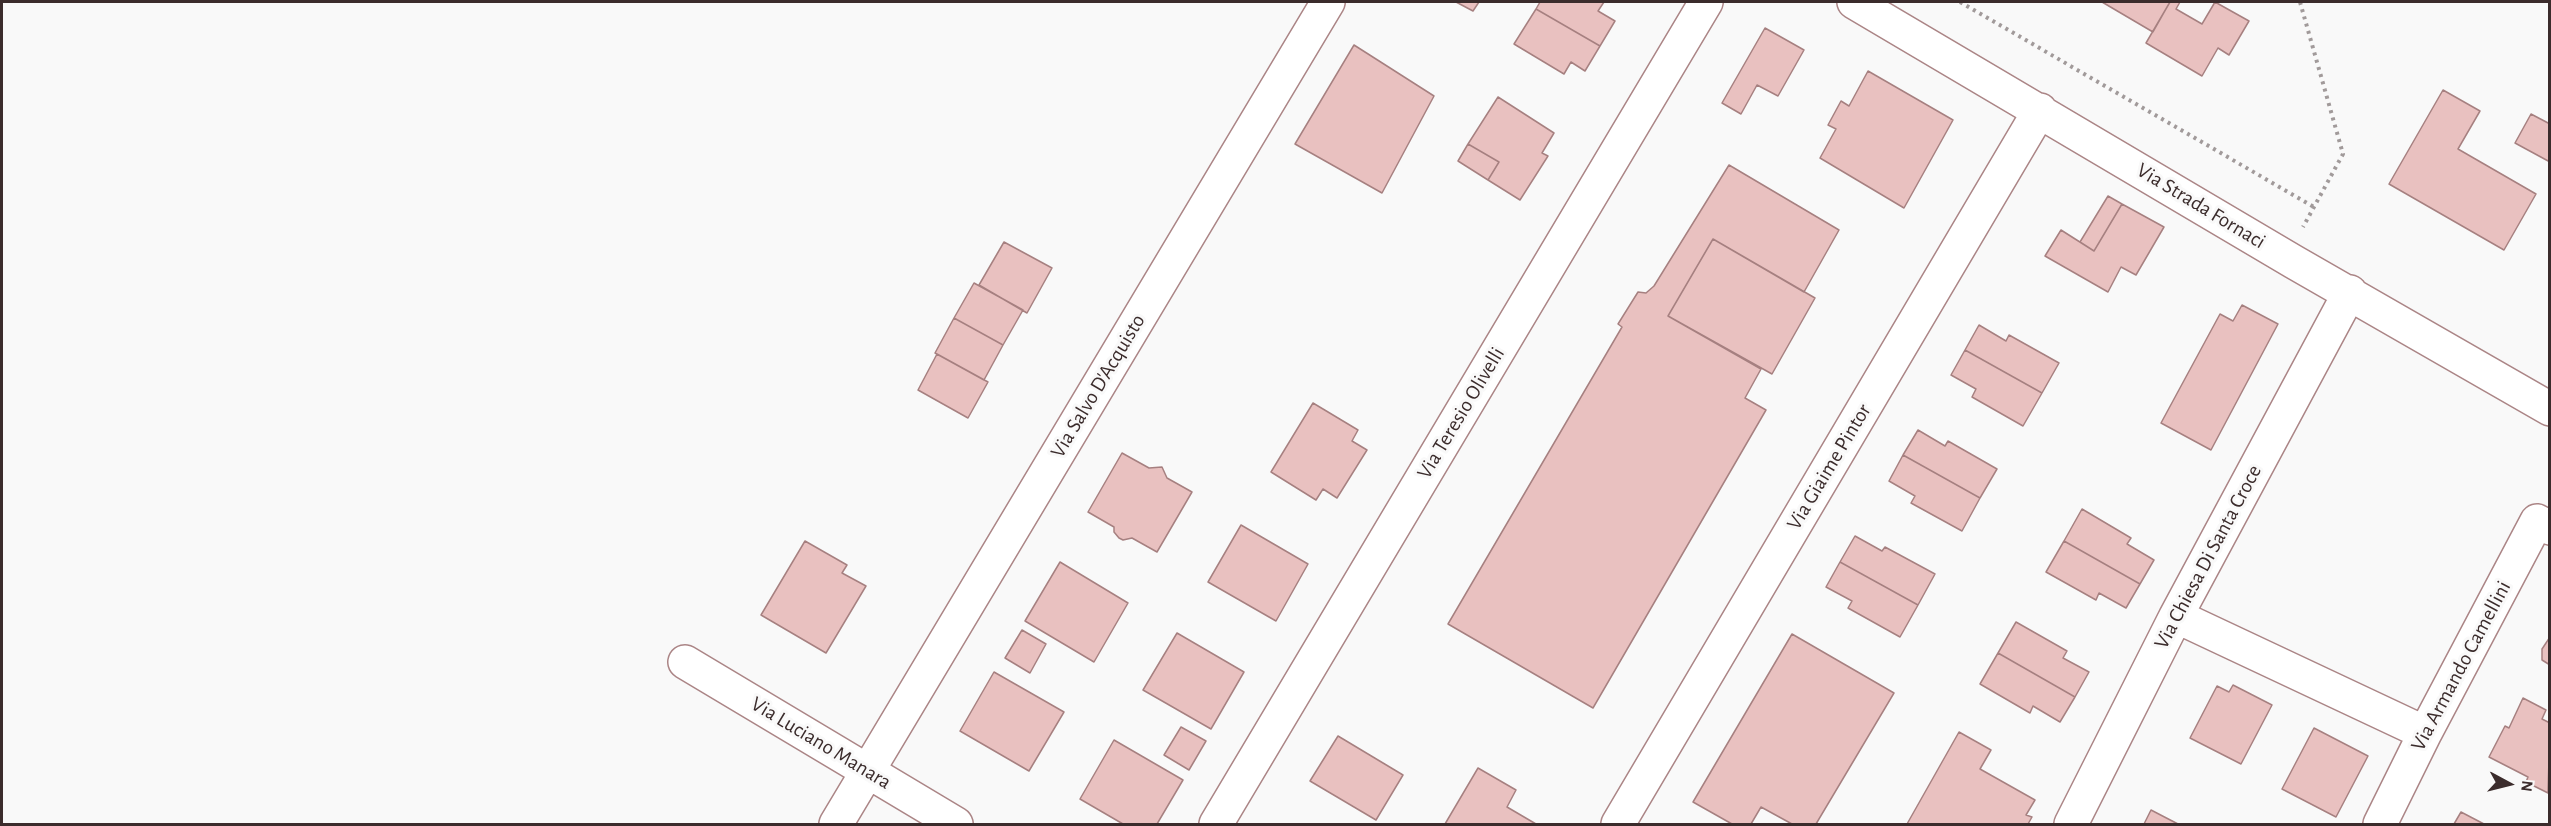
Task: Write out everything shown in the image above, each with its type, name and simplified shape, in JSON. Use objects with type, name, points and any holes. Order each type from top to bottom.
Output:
[{"type":"street","name":"Via Salvo D'Acquisto","points":[[836,825],[866,770],[1328,2]]},
{"type":"street","name":"Via Teresio Olivelli","points":[[1216,825],[1706,2]]},
{"type":"street","name":"Via Strada Fornaci","points":[[1854,2],[2286,257],[2550,409]]},
{"type":"street","name":"Via Giaime Pintor","points":[[1618,825],[2040,110]]},
{"type":"street","name":"Via Chiesa Di Santa Croce","points":[[2071,825],[2176,616],[2350,292]]},
{"type":"street","name":"Via Armando Camellini","points":[[2380,825],[2425,733],[2537,521],[2550,528]]},
{"type":"street","points":[[2176,616],[2425,733]]},
{"type":"street","name":"Via Luciano Manara","points":[[685,662],[956,825]]},
{"type":"path","points":[[1960,2],[2314,207]]},
{"type":"path","points":[[2286,257],[2343,154],[2300,2]]},
{"type":"building","points":[[1456,2],[1479,2],[1473,11]]},
{"type":"building","points":[[1540,2],[1604,2],[1598,11],[1615,21],[1600,46],[1536,9]]},
{"type":"building","points":[[2102,2],[2170,2],[2153,32]]},
{"type":"building","points":[[2170,2],[2180,2],[2176,9],[2202,24],[2215,2],[2249,21],[2229,55],[2218,48],[2202,76],[2146,43]]},
{"type":"building","points":[[1536,9],[1600,46],[1585,71],[1571,62],[1564,74],[1514,44]]},
{"type":"building","points":[[1765,28],[1804,50],[1778,96],[1757,85],[1741,114],[1722,103]]},
{"type":"building","points":[[1354,45],[1434,96],[1382,193],[1295,144]]},
{"type":"building","points":[[1868,71],[1953,120],[1904,208],[1820,158],[1836,129],[1828,125],[1841,101],[1849,106]]},
{"type":"building","points":[[2443,90],[2480,111],[2458,149],[2536,194],[2504,250],[2389,184]]},
{"type":"building","points":[[1498,97],[1554,133],[1542,153],[1548,156],[1520,200],[1488,180],[1499,162],[1468,144]]},
{"type":"building","points":[[2531,114],[2550,124],[2550,162],[2515,143]]},
{"type":"building","points":[[1468,144],[1499,162],[1488,180],[1458,161]]},
{"type":"building","points":[[1729,165],[1839,230],[1804,292],[1713,239],[1668,316],[1761,369],[1745,398],[1766,410],[1593,708],[1448,624],[1622,327],[1618,324],[1638,292],[1646,293],[1654,286]]},
{"type":"building","points":[[2108,196],[2122,204],[2094,251],[2080,242]]},
{"type":"building","points":[[2122,204],[2164,227],[2136,275],[2121,267],[2108,292],[2045,256],[2061,230],[2094,251]]},
{"type":"building","points":[[1713,239],[1815,298],[1772,374],[1668,316]]},
{"type":"building","points":[[1004,242],[1052,268],[1027,313],[979,285]]},
{"type":"building","points":[[974,283],[1023,310],[1003,345],[954,318]]},
{"type":"building","points":[[2242,305],[2278,324],[2211,450],[2161,423],[2220,314],[2233,321]]},
{"type":"building","points":[[954,318],[1003,345],[984,380],[935,353]]},
{"type":"building","points":[[1979,325],[2006,341],[2009,335],[2059,363],[2042,393],[1965,350]]},
{"type":"building","points":[[1965,350],[2042,393],[2023,426],[1972,397],[1976,389],[1951,375]]},
{"type":"building","points":[[937,354],[988,382],[968,418],[918,390]]},
{"type":"building","points":[[1313,403],[1358,430],[1352,441],[1367,450],[1337,498],[1323,489],[1316,500],[1271,472]]},
{"type":"building","points":[[1918,430],[1945,446],[1948,441],[1997,469],[1980,498],[1903,455]]},
{"type":"building","points":[[1122,453],[1149,468],[1162,467],[1167,478],[1192,492],[1157,552],[1132,538],[1123,540],[1119,538],[1114,532],[1114,527],[1088,512]]},
{"type":"building","points":[[1903,455],[1980,498],[1962,531],[1911,503],[1915,496],[1889,481]]},
{"type":"building","points":[[2082,509],[2131,538],[2127,544],[2154,560],[2140,584],[2064,541]]},
{"type":"building","points":[[1241,525],[1308,564],[1276,621],[1208,582]]},
{"type":"building","points":[[1855,536],[1882,551],[1885,547],[1935,574],[1918,605],[1840,562]]},
{"type":"building","points":[[805,541],[847,565],[842,573],[866,586],[826,653],[761,615]]},
{"type":"building","points":[[2064,541],[2140,584],[2126,608],[2099,593],[2096,600],[2046,572]]},
{"type":"building","points":[[1060,562],[1128,603],[1094,662],[1025,621]]},
{"type":"building","points":[[1840,562],[1918,605],[1900,637],[1848,608],[1852,601],[1826,587]]},
{"type":"building","points":[[2016,622],[2067,651],[2063,658],[2089,672],[2075,697],[1998,653]]},
{"type":"building","points":[[1022,630],[1046,644],[1030,673],[1005,658]]},
{"type":"building","points":[[1177,633],[1244,672],[1211,729],[1143,690]]},
{"type":"building","points":[[1792,634],[1894,693],[1816,824],[1792,824],[1761,807],[1751,824],[1732,824],[1693,802]]},
{"type":"building","points":[[2550,637],[2550,665],[2542,660],[2542,649]]},
{"type":"building","points":[[1998,653],[2075,697],[2060,722],[2033,706],[2030,713],[1980,684]]},
{"type":"building","points":[[994,672],[1064,712],[1029,771],[960,731]]},
{"type":"building","points":[[2233,685],[2272,705],[2241,764],[2190,738],[2217,686],[2229,692]]},
{"type":"building","points":[[2523,698],[2546,710],[2542,719],[2550,723],[2548,793],[2526,782],[2528,777],[2489,757],[2505,726],[2509,728]]},
{"type":"building","points":[[1181,727],[1206,741],[1189,770],[1164,755]]},
{"type":"building","points":[[2314,728],[2368,756],[2336,817],[2282,789]]},
{"type":"building","points":[[1959,732],[1991,750],[1980,769],[2035,800],[2026,815],[2032,817],[2028,824],[1907,824]]},
{"type":"building","points":[[1338,736],[1403,775],[1376,820],[1310,781]]},
{"type":"building","points":[[1114,740],[1183,780],[1157,824],[1123,824],[1080,799]]},
{"type":"building","points":[[1478,768],[1516,790],[1507,807],[1536,824],[1445,824]]},
{"type":"building","points":[[2151,810],[2178,824],[2144,824]]},
{"type":"building","points":[[2461,812],[2484,824],[2454,824]]}]
